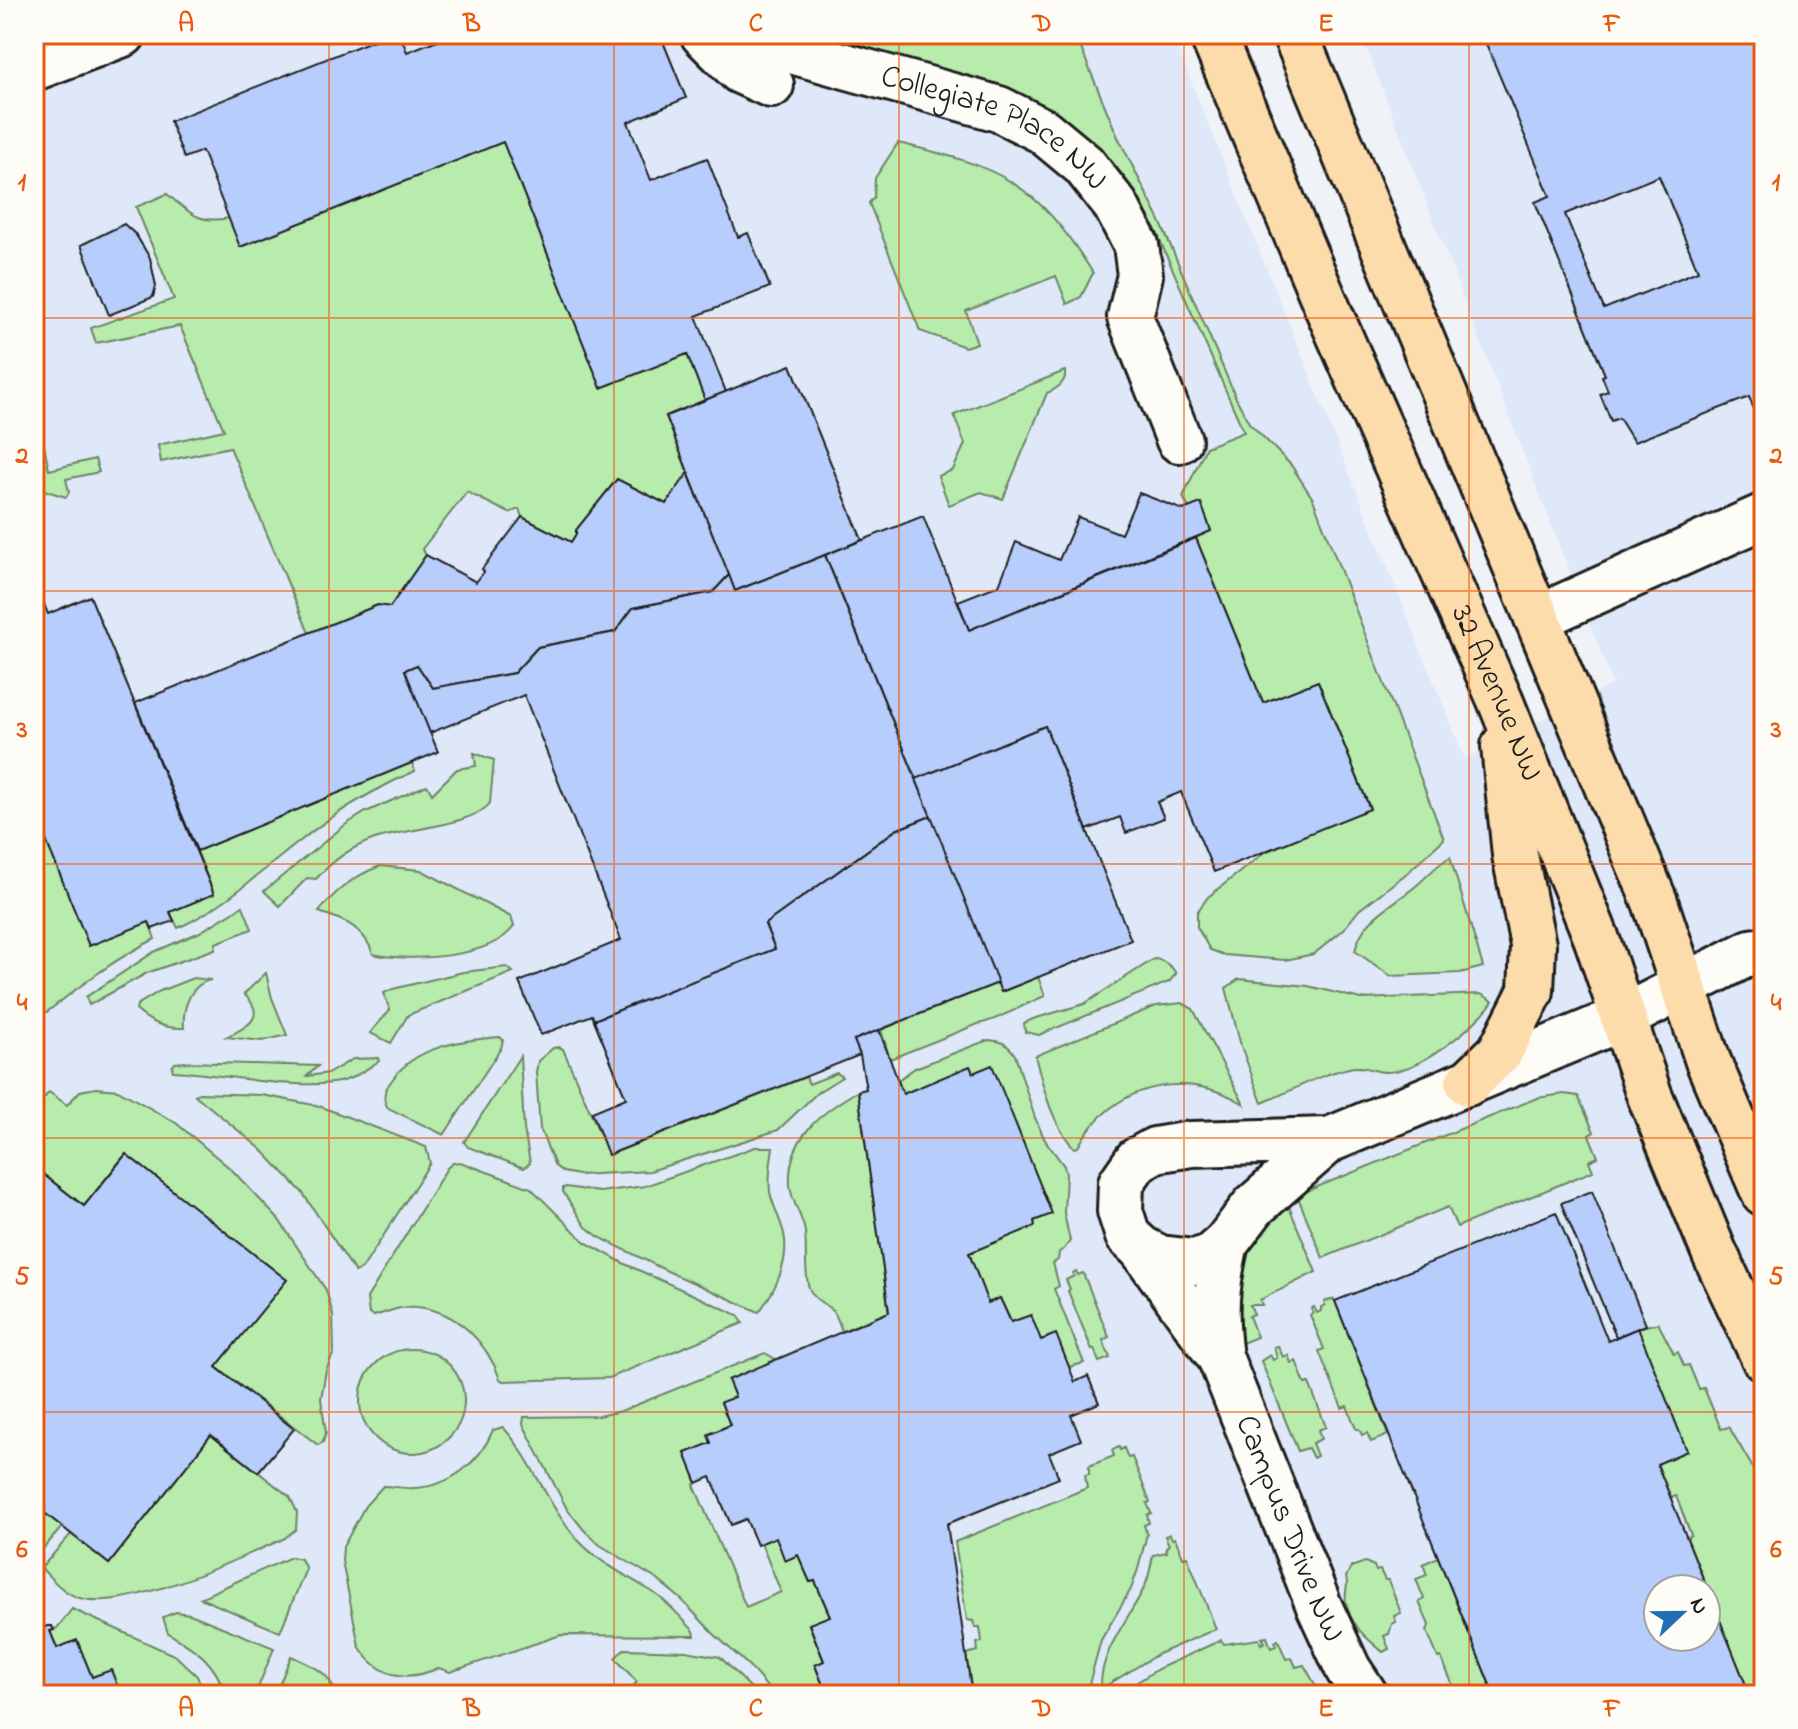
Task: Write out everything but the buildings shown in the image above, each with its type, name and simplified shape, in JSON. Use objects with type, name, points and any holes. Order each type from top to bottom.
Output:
[{"type":"main road","name":"32 Avenue NW","points":[[1212,34],[1330,314],[1500,700],[1596,937],[1649,1094],[1702,1223],[1764,1358]]},
{"type":"main road","name":"32 Avenue NW","points":[[1295,34],[1655,902],[1708,1061],[1764,1193]]},
{"type":"main road","points":[[1468,1083],[1500,1052],[1531,991],[1533,945],[1515,855],[1500,700]]},
{"type":"street","points":[[34,68],[123,34]]},
{"type":"street","points":[[703,34],[740,71],[771,85]]},
{"type":"street","name":"Collegiate Place NW","points":[[746,34],[774,46],[999,109],[1043,131],[1084,165],[1116,206],[1136,245],[1140,275],[1130,317],[1179,440]]},
{"type":"street","points":[[1537,618],[1764,516]]},
{"type":"street","points":[[1142,1249],[1160,1258],[1194,1262],[1210,1257],[1226,1243],[1254,1206],[1329,1140],[1622,1018],[1682,985],[1751,952],[1764,950]]},
{"type":"street","name":"Campus Drive NW","points":[[1220,1357],[1142,1249],[1128,1236],[1120,1211],[1121,1183],[1137,1160],[1155,1150],[1191,1144],[1329,1140]]},
{"type":"street","name":"Campus Drive NW","points":[[1226,1243],[1216,1285],[1215,1321],[1220,1357],[1319,1606],[1348,1669],[1365,1695]]},
{"type":"shaded area","points":[[34,34],[1172,34],[1465,759],[1613,684],[1361,34],[1764,34],[1764,1695],[34,1695]]},
{"type":"green space","points":[[790,34],[1075,34],[1117,135],[1160,221],[1236,398],[1249,423],[1291,465],[1313,499],[1444,839],[1359,910],[1343,930],[1314,954],[1285,960],[1224,955],[1210,950],[1197,927],[1197,912],[1208,897],[1265,852],[1370,808],[1318,681],[1263,703],[1196,538],[1211,531],[1201,504],[1189,508],[1183,497],[1206,447],[1244,432],[1151,220],[1130,188],[1087,141]]},
{"type":"green space","points":[[503,142],[601,388],[687,354],[705,400],[666,416],[688,473],[666,504],[617,479],[576,530],[571,542],[522,517],[519,509],[509,513],[467,492],[422,549],[426,555],[390,607],[377,605],[309,633],[230,447],[161,462],[158,445],[224,430],[180,326],[96,343],[91,328],[174,299],[136,207],[167,194],[189,212],[202,218],[229,218],[241,247]]},
{"type":"green space","points":[[898,143],[990,171],[1033,198],[1053,218],[1093,273],[1081,297],[1067,304],[1056,276],[966,311],[977,343],[965,347],[920,331],[869,203],[874,197],[875,178]]},
{"type":"green space","points":[[1065,371],[1063,382],[1047,393],[1003,499],[981,492],[949,505],[938,476],[953,470],[965,444],[954,415]]},
{"type":"green space","points":[[39,442],[44,445],[49,470],[95,459],[99,472],[66,479],[69,492],[66,497],[34,487],[34,448]]},
{"type":"green space","points":[[474,753],[494,760],[490,803],[481,811],[453,822],[364,843],[341,856],[316,879],[307,878],[280,906],[264,891],[345,825],[366,812],[427,785],[432,794],[457,769],[476,766]]},
{"type":"green space","points":[[412,763],[415,771],[340,812],[226,899],[178,928],[170,912],[214,894],[197,851]]},
{"type":"green space","points":[[34,811],[149,922],[155,939],[113,963],[47,1012],[34,1012]]},
{"type":"green space","points":[[1450,857],[1483,967],[1460,973],[1391,976],[1355,951],[1364,929],[1371,921]]},
{"type":"green space","points":[[380,866],[421,870],[511,917],[514,926],[503,937],[469,951],[407,958],[373,954],[359,931],[319,912],[346,884]]},
{"type":"green space","points":[[243,906],[252,929],[216,943],[215,949],[147,973],[89,1005],[86,997],[154,952],[200,932]]},
{"type":"green space","points":[[1154,959],[1175,971],[1169,982],[1039,1035],[1025,1032],[1024,1023],[1084,1004]]},
{"type":"green space","points":[[507,967],[513,972],[408,1015],[391,1043],[370,1033],[390,1010],[384,993],[463,972]]},
{"type":"green space","points":[[266,973],[287,1035],[262,1041],[226,1037],[253,1020],[254,1008],[244,994]]},
{"type":"green space","points":[[1038,977],[1045,996],[890,1059],[881,1030],[998,983],[1002,992]]},
{"type":"green space","points":[[193,978],[211,980],[204,982],[189,998],[184,1013],[184,1028],[158,1024],[136,1010],[137,1005],[160,991]]},
{"type":"green space","points":[[1239,979],[1308,986],[1361,999],[1481,994],[1493,1001],[1460,1035],[1414,1065],[1386,1072],[1349,1068],[1262,1103],[1241,1046],[1226,988]]},
{"type":"green space","points":[[1182,1003],[1193,1009],[1244,1104],[1198,1086],[1151,1088],[1129,1096],[1109,1109],[1074,1148],[1054,1116],[1035,1056],[1156,1006]]},
{"type":"green space","points":[[500,1037],[503,1040],[501,1048],[444,1135],[388,1108],[384,1097],[387,1087],[413,1059],[455,1043]]},
{"type":"green space","points":[[988,1040],[1004,1043],[1015,1055],[1035,1118],[1045,1140],[1064,1166],[1064,1213],[1070,1241],[1053,1263],[1059,1286],[1054,1289],[1084,1363],[1069,1367],[1056,1335],[1041,1340],[1011,1322],[1000,1298],[988,1303],[969,1253],[1035,1226],[991,1066],[973,1073],[970,1067],[903,1094],[898,1080],[915,1068]]},
{"type":"green space","points":[[553,1048],[563,1049],[609,1155],[806,1077],[809,1084],[837,1073],[842,1077],[818,1092],[778,1130],[650,1171],[578,1175],[563,1172],[555,1166],[540,1129],[538,1061]]},
{"type":"green space","points":[[520,1056],[524,1129],[530,1163],[524,1168],[468,1147],[464,1142]]},
{"type":"green space","points":[[378,1058],[379,1061],[363,1072],[346,1080],[309,1084],[173,1071],[172,1067],[175,1063],[186,1062],[318,1066],[307,1076],[329,1073],[353,1059]]},
{"type":"green space","points":[[96,1088],[118,1090],[176,1123],[232,1170],[279,1220],[326,1290],[333,1315],[334,1352],[326,1370],[321,1399],[326,1433],[323,1442],[318,1445],[216,1367],[286,1280],[126,1154],[84,1206],[34,1167],[34,1110],[49,1092],[67,1105],[80,1091]]},
{"type":"green space","points":[[858,1091],[889,1312],[842,1331],[835,1314],[809,1288],[805,1232],[791,1191],[791,1168],[794,1153],[809,1128],[831,1108]]},
{"type":"green space","points":[[1564,1094],[1578,1096],[1594,1132],[1589,1135],[1598,1157],[1589,1161],[1593,1171],[1457,1227],[1448,1207],[1323,1258],[1297,1195],[1537,1098]]},
{"type":"green space","points":[[195,1095],[262,1095],[319,1106],[426,1147],[430,1163],[362,1269],[355,1272],[302,1192],[261,1149]]},
{"type":"green space","points":[[755,1147],[773,1147],[770,1192],[785,1244],[780,1275],[759,1312],[599,1237],[586,1227],[563,1192],[566,1187],[599,1192],[645,1186]]},
{"type":"green space","points":[[460,1162],[531,1188],[585,1242],[625,1264],[738,1315],[743,1323],[609,1378],[503,1381],[479,1341],[445,1315],[412,1307],[374,1316],[369,1314],[367,1298],[447,1168]]},
{"type":"green space","points":[[1287,1202],[1316,1272],[1260,1300],[1262,1305],[1250,1305],[1254,1314],[1249,1316],[1257,1337],[1242,1343],[1233,1321],[1244,1251]]},
{"type":"green space","points":[[1076,1271],[1078,1275],[1083,1273],[1109,1337],[1103,1340],[1110,1358],[1099,1362],[1068,1291],[1066,1280]]},
{"type":"green space","points":[[1334,1299],[1388,1435],[1371,1442],[1367,1433],[1362,1435],[1356,1429],[1347,1406],[1342,1408],[1319,1351],[1324,1349],[1310,1315],[1313,1313],[1311,1309],[1314,1307],[1317,1313],[1325,1305],[1324,1302]]},
{"type":"green space","points":[[1658,1323],[1674,1354],[1678,1352],[1684,1366],[1689,1365],[1699,1389],[1704,1388],[1721,1429],[1729,1427],[1764,1487],[1764,1695],[1750,1695],[1722,1625],[1722,1573],[1701,1573],[1687,1538],[1691,1535],[1676,1496],[1671,1498],[1657,1464],[1687,1451],[1638,1328]]},
{"type":"green space","points":[[1278,1346],[1283,1357],[1288,1355],[1291,1363],[1296,1361],[1305,1384],[1309,1383],[1326,1427],[1318,1430],[1321,1439],[1312,1443],[1317,1456],[1313,1458],[1308,1448],[1298,1451],[1261,1361],[1270,1355],[1273,1360],[1277,1358],[1274,1347]]},
{"type":"green space","points":[[412,1349],[432,1353],[455,1372],[464,1401],[460,1421],[441,1444],[412,1453],[392,1449],[369,1430],[360,1401],[364,1381],[383,1358]]},
{"type":"green space","points":[[765,1353],[777,1360],[735,1397],[721,1403],[730,1425],[708,1434],[711,1443],[685,1453],[697,1483],[694,1485],[746,1607],[781,1592],[761,1543],[776,1537],[785,1560],[798,1555],[810,1582],[815,1581],[830,1616],[809,1625],[824,1661],[815,1666],[827,1695],[774,1695],[681,1599],[658,1580],[600,1545],[567,1509],[523,1424],[524,1417],[598,1416],[621,1411]]},
{"type":"green space","points":[[503,1427],[578,1540],[604,1562],[670,1606],[694,1631],[695,1636],[561,1635],[450,1672],[439,1668],[404,1676],[384,1671],[367,1657],[359,1646],[342,1561],[343,1547],[365,1506],[383,1486],[415,1488],[441,1483],[452,1477],[472,1462],[493,1430]]},
{"type":"green space","points":[[211,1435],[290,1497],[297,1512],[296,1529],[285,1538],[183,1581],[126,1597],[100,1600],[74,1596],[41,1568],[71,1534],[110,1563]]},
{"type":"green space","points":[[1119,1447],[1120,1450],[1124,1448],[1128,1458],[1132,1457],[1150,1502],[1147,1503],[1151,1513],[1147,1515],[1149,1523],[1144,1525],[1147,1534],[1131,1589],[1101,1640],[1086,1695],[972,1695],[966,1654],[978,1651],[977,1643],[982,1642],[980,1627],[967,1620],[955,1542],[1087,1488],[1085,1475],[1089,1474],[1089,1466],[1114,1456],[1112,1450]]},
{"type":"green space","points":[[34,1510],[43,1517],[46,1514],[62,1527],[34,1559]]},
{"type":"green space","points":[[1170,1534],[1183,1557],[1187,1556],[1216,1629],[1158,1654],[1104,1687],[1101,1685],[1102,1672],[1111,1646],[1145,1586],[1153,1555],[1167,1552],[1169,1545],[1165,1536]]},
{"type":"green space","points":[[291,1557],[301,1559],[306,1569],[280,1632],[200,1598]]},
{"type":"green space","points":[[1438,1557],[1494,1695],[1457,1695],[1427,1631],[1429,1625],[1419,1602],[1424,1599],[1416,1579],[1427,1575],[1423,1564]]},
{"type":"green space","points":[[1365,1562],[1374,1566],[1376,1571],[1380,1570],[1388,1580],[1401,1613],[1394,1616],[1396,1622],[1392,1624],[1389,1634],[1384,1636],[1389,1649],[1383,1652],[1355,1624],[1346,1602],[1346,1577],[1351,1567]]},
{"type":"green space","points":[[72,1609],[176,1656],[197,1676],[206,1695],[121,1695],[111,1671],[92,1677],[57,1648],[50,1631],[57,1628]]},
{"type":"green space","points":[[176,1612],[190,1614],[274,1648],[255,1695],[226,1695],[216,1673],[204,1658],[168,1633],[163,1617]]},
{"type":"green space","points":[[1267,1637],[1271,1648],[1276,1646],[1278,1640],[1286,1659],[1292,1658],[1296,1667],[1304,1665],[1321,1695],[1117,1695],[1158,1669],[1221,1640],[1224,1644],[1259,1639],[1261,1644],[1265,1642],[1262,1638]]},
{"type":"green space","points":[[624,1649],[686,1651],[720,1657],[758,1695],[625,1695],[637,1682],[615,1658]]},
{"type":"green space","points":[[291,1656],[325,1675],[336,1695],[275,1695]]}]
